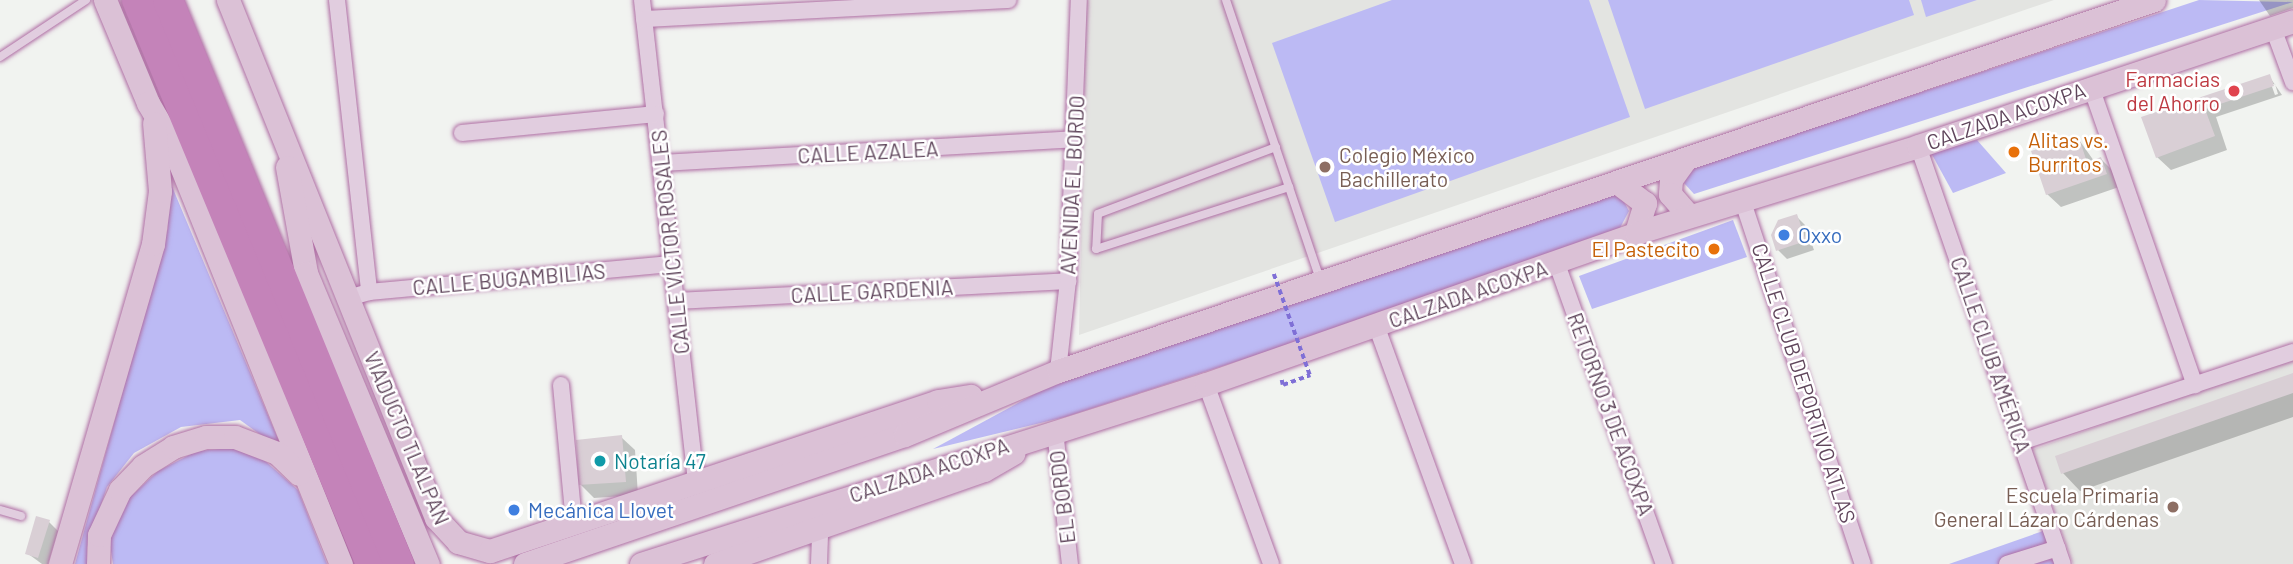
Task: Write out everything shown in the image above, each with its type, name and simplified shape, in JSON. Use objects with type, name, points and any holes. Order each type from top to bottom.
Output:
[{"type":"highway","points":[[137,0],[371,564]]},
{"type":"highway","points":[[168,0],[399,564]]},
{"type":"main road","points":[[105,0],[148,103],[172,144],[341,564]]},
{"type":"main road","name":"VIADUCTO TLALPAN","points":[[229,0],[359,295],[436,518],[449,536],[468,547],[490,551],[938,401],[997,392]]},
{"type":"main road","name":"CALZADA ACOXPA","points":[[525,564],[905,435],[997,392],[1058,370],[2154,0]]},
{"type":"main road","name":"CALZADA ACOXPA","points":[[641,564],[1206,384],[1558,264],[1636,233],[1918,146],[2283,24]]},
{"type":"main road","points":[[60,564],[153,244],[160,169],[148,103]]},
{"type":"main road","points":[[278,116],[306,273],[428,564]]},
{"type":"main road","points":[[1685,160],[1671,179],[1670,194],[1689,216]]},
{"type":"main road","points":[[1618,183],[1645,203],[1636,233]]},
{"type":"main road","points":[[715,564],[984,470],[1055,431]]},
{"type":"main road","points":[[98,564],[100,535],[120,491],[143,466],[173,447],[206,437],[250,440],[283,458],[307,485]]},
{"type":"street","points":[[337,0],[359,295]]},
{"type":"street","name":"CALLE VÍCTOR ROSALES","points":[[642,0],[696,483]]},
{"type":"street","points":[[644,19],[1009,0]]},
{"type":"street","name":"AVENIDA EL BORDO","points":[[1058,370],[1068,281],[1079,0]]},
{"type":"street","points":[[2283,24],[2293,82]]},
{"type":"street","points":[[2091,87],[2195,385]]},
{"type":"street","points":[[462,133],[656,114]]},
{"type":"street","name":"CALLE AZALEA","points":[[661,163],[1074,139]]},
{"type":"street","name":"CALLE CLUB AMÉRICA","points":[[1918,146],[2063,564]]},
{"type":"street","name":"CALLE CLUB DEPORTIVO ATLAS","points":[[1743,202],[1863,564]]},
{"type":"street","name":"CALLE BUGAMBILIAS","points":[[359,295],[671,264]]},
{"type":"street","name":"RETORNO 3 DE ACOXPA","points":[[1558,264],[1664,564]]},
{"type":"street","name":"CALLE GARDENIA","points":[[676,302],[1068,281]]},
{"type":"street","points":[[1376,325],[1463,564]]},
{"type":"street","points":[[2021,442],[2293,352]]},
{"type":"street","points":[[1206,384],[1271,564]]},
{"type":"street","points":[[561,385],[574,523]]},
{"type":"street","name":"EL BORDO","points":[[1055,431],[1070,564]]},
{"type":"street","points":[[819,564],[820,527]]},
{"type":"street","points":[[2007,564],[2058,548]]},
{"type":"lane","points":[[0,57],[86,0]]},
{"type":"lane","points":[[1226,0],[1320,283]]},
{"type":"lane","points":[[1276,147],[1098,214],[1096,249],[1289,187]]},
{"type":"lane","points":[[0,510],[21,516]]},
{"type":"path","points":[[1274,274],[1310,375]]},
{"type":"shaded area","name":"Colegio México Bachillerato","points":[[1086,0],[2054,0],[1079,335]]},
{"type":"shaded area","points":[[1392,0],[1589,0],[1630,117],[1335,222],[1272,43]]},
{"type":"shaded area","points":[[1608,0],[1909,0],[1914,15],[1645,109]]},
{"type":"shaded area","points":[[1921,0],[1977,0],[1926,17]]},
{"type":"shaded area","points":[[2199,0],[2293,2],[1694,194],[1684,183],[1692,168]]},
{"type":"shaded area","points":[[1977,140],[2006,173],[1953,193],[1930,151]]},
{"type":"shaded area","points":[[163,165],[283,451],[240,420],[181,427],[134,453],[107,487],[87,548],[88,564],[75,564],[168,228]]},
{"type":"shaded area","points":[[1613,194],[1622,198],[1629,211],[1620,228],[1392,311],[1065,417],[933,449],[1068,376]]},
{"type":"shaded area","points":[[1733,220],[1747,257],[1592,309],[1579,276]]},
{"type":"shaded area","name":"Escuela Primaria General Lázaro Cárdenas","points":[[2293,356],[2293,564],[2073,564],[2032,450]]},
{"type":"shaded area","points":[[232,448],[263,459],[298,490],[327,564],[113,564],[109,538],[127,500],[158,471],[197,451]]},
{"type":"shaded area","points":[[2043,531],[2055,564],[1949,564]]},
{"type":"building","points":[[2270,74],[2274,86],[2205,109],[2215,136],[2156,158],[2141,117]]},
{"type":"building","points":[[2078,135],[2087,162],[2101,157],[2107,174],[2046,195],[2031,151]]},
{"type":"building","points":[[1797,214],[1806,241],[1776,251],[1771,235],[1778,220]]},
{"type":"building","points":[[2293,373],[2293,393],[2061,474],[2055,456]]},
{"type":"building","name":"Notaría 47","points":[[622,435],[626,482],[578,485],[576,440]]},
{"type":"building","points":[[36,516],[50,520],[38,558],[25,554]]},
{"type":"place","name":"Farmacias del Ahorro","points":[[2234,91]]},
{"type":"place","name":"Alitas vs. Burritos","points":[[2014,152]]},
{"type":"place","name":"Colegio México Bachillerato","points":[[1325,167]]},
{"type":"place","name":"Oxxo","points":[[1784,235]]},
{"type":"place","name":"El Pastecito","points":[[1714,249]]},
{"type":"place","name":"Notaría 47","points":[[600,461]]},
{"type":"place","name":"Escuela Primaria General Lázaro Cárdenas","points":[[2173,507]]},
{"type":"place","name":"Mecánica Llovet","points":[[514,510]]}]
